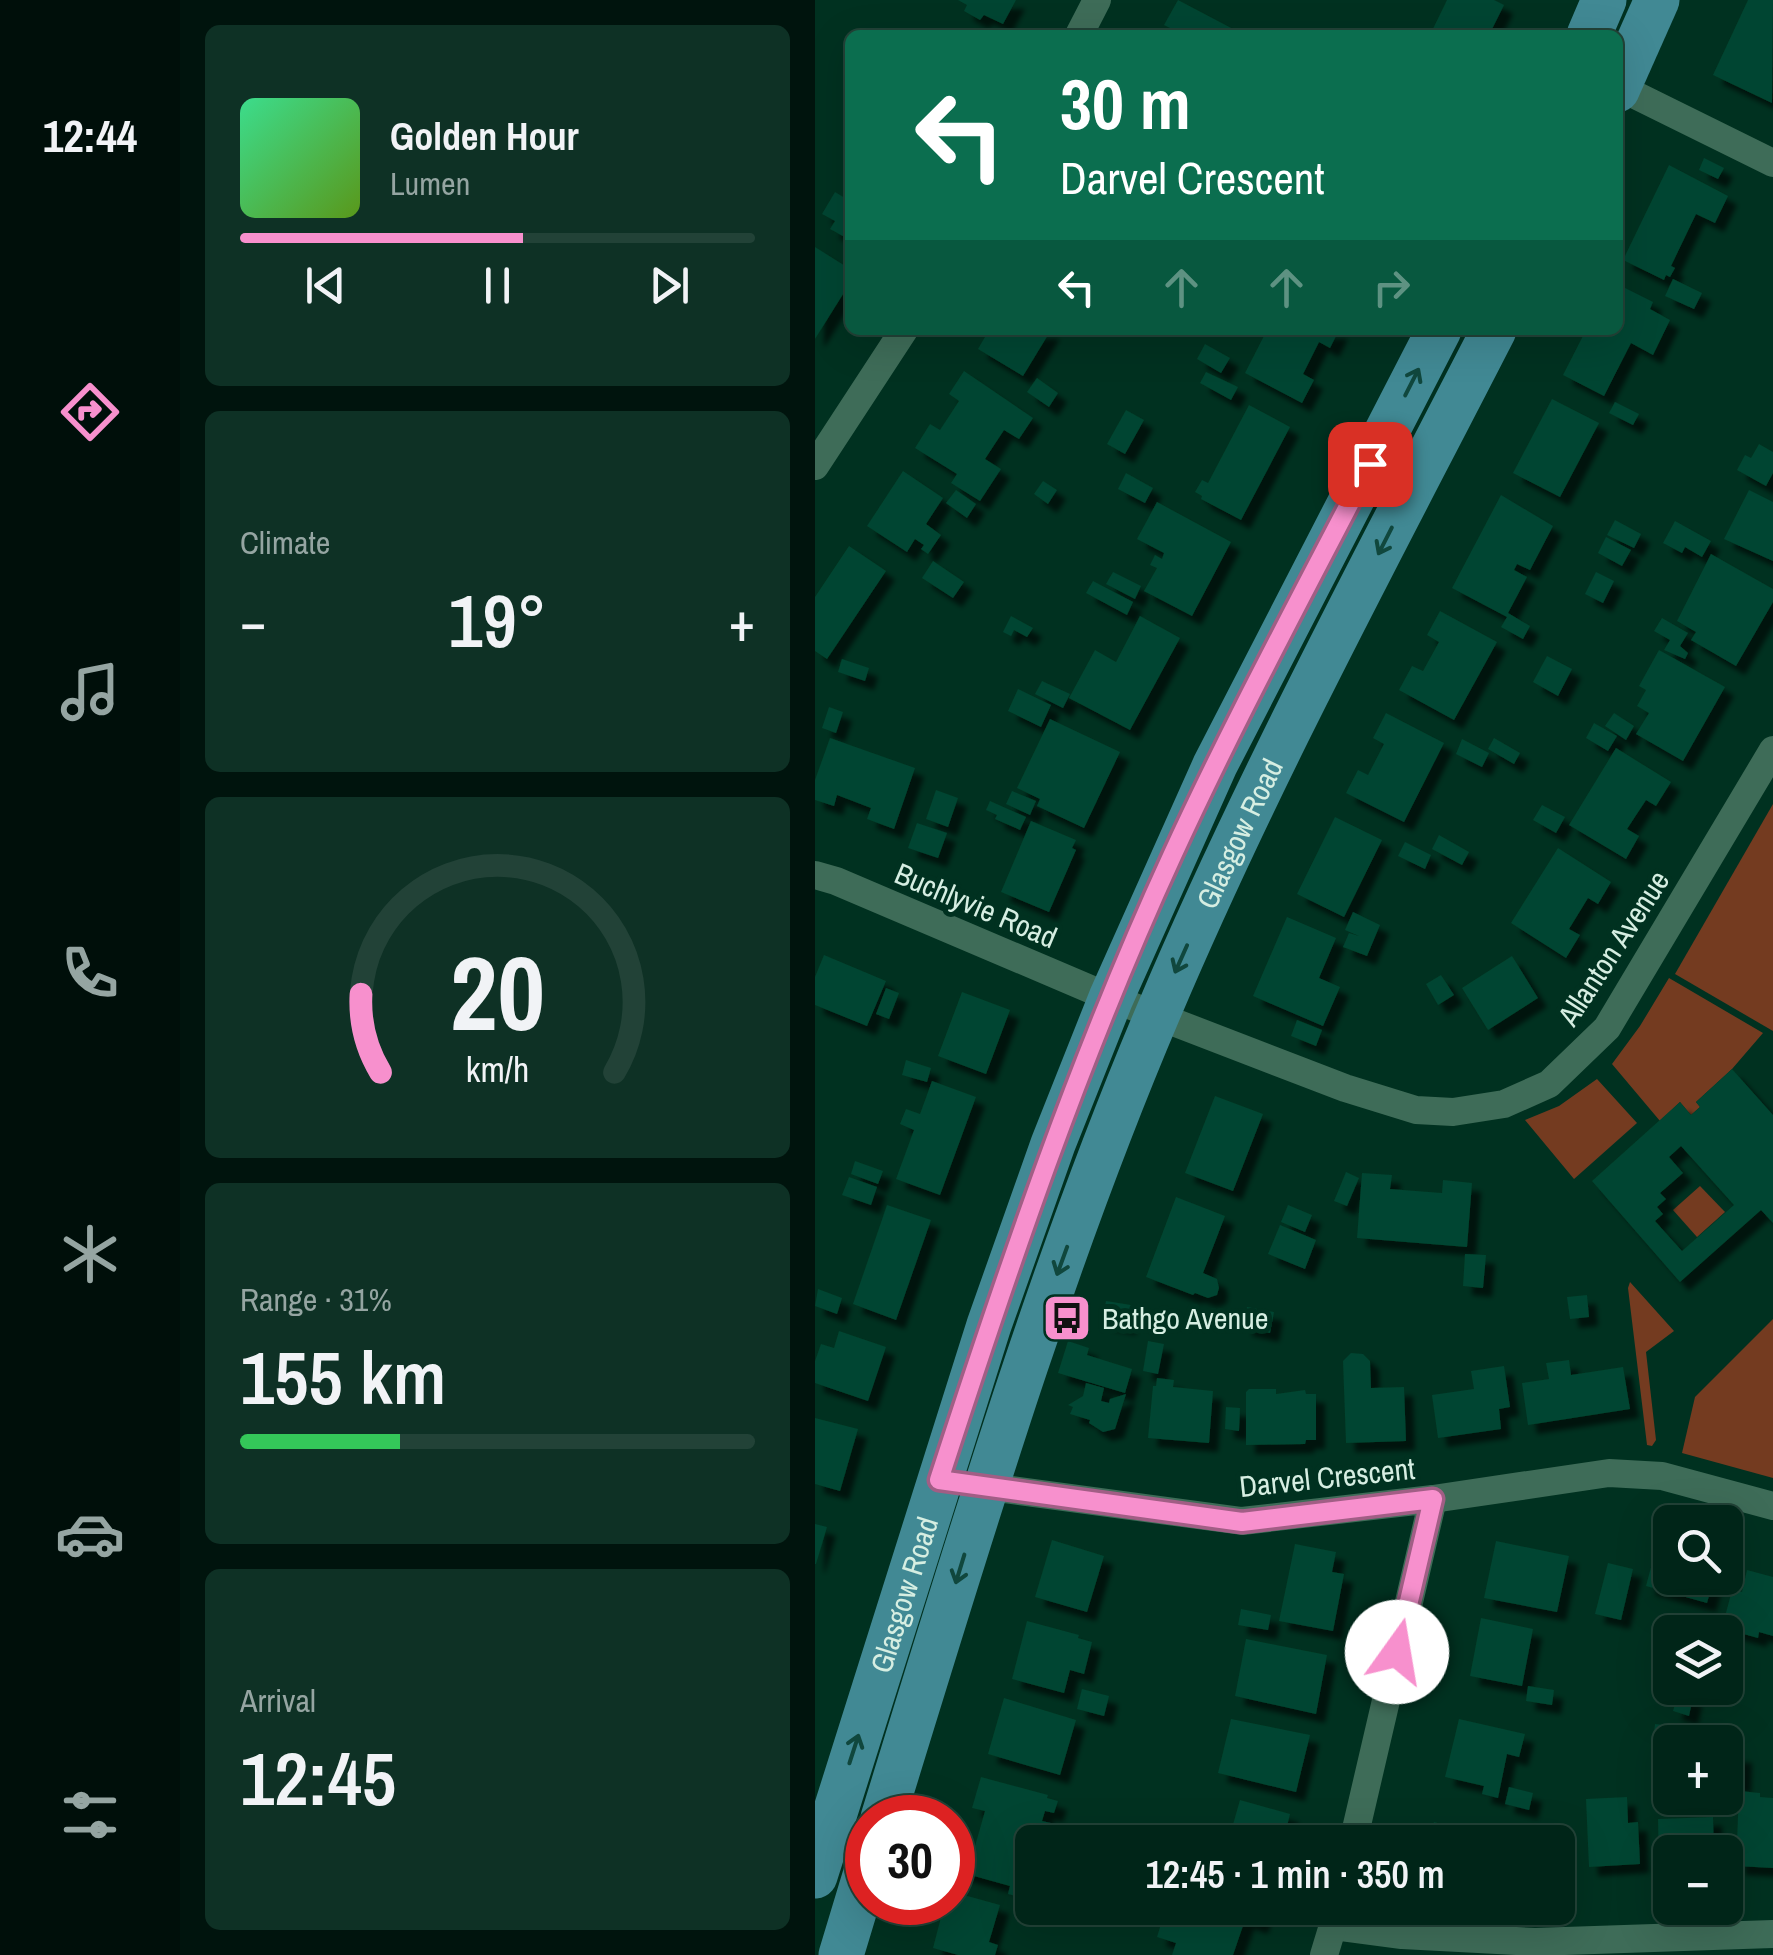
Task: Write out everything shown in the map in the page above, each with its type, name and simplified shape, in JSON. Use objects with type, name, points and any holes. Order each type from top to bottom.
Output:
[{"type":"main road","points":[[1591,30],[1604,0]]},
{"type":"main road","points":[[1623,77],[1657,0]]},
{"type":"main road","name":"Glasgow Road","points":[[815,1876],[939,1480],[1038,1186],[1111,998],[1215,765],[1436,335]]},
{"type":"main road","name":"Glasgow Road","points":[[890,1795],[985,1486],[1082,1206],[1157,1015],[1259,786],[1491,335]]},
{"type":"main road","points":[[1038,1186],[1082,1206]]},
{"type":"main road","points":[[836,1804],[845,1807]]},
{"type":"main road","points":[[841,1955],[850,1925]]},
{"type":"street","points":[[1082,30],[1097,0]]},
{"type":"street","points":[[1623,90],[1773,163]]},
{"type":"street","points":[[815,466],[901,335]]},
{"type":"street","name":"Allanton Avenue","points":[[1111,998],[1345,1088],[1416,1110],[1453,1112],[1504,1104],[1549,1084],[1607,1028],[1773,750]]},
{"type":"street","name":"Buchlyvie Road","points":[[815,876],[836,881],[1111,998]]},
{"type":"street","points":[[1433,1499],[1609,1473],[1662,1476],[1773,1506]]},
{"type":"street","name":"Darvel Crescent","points":[[939,1480],[1242,1522],[1433,1499],[1357,1825]]},
{"type":"street","points":[[1324,1955],[1333,1925]]},
{"type":"street","points":[[1365,1925],[1402,1935],[1535,1942],[1740,1944],[1773,1934]]},
{"type":"shaded area","points":[[1773,804],[1773,1031],[1675,974]]},
{"type":"shaded area","points":[[1669,978],[1763,1033],[1696,1102],[1700,1107],[1691,1115],[1680,1102],[1660,1121],[1612,1064]]},
{"type":"shaded area","points":[[1597,1079],[1637,1123],[1574,1179],[1525,1120],[1559,1106]]},
{"type":"shaded area","points":[[1700,1186],[1725,1212],[1697,1237],[1673,1210]]},
{"type":"shaded area","points":[[1630,1282],[1674,1331],[1646,1352],[1656,1440],[1652,1446],[1647,1445]]},
{"type":"shaded area","points":[[1773,1319],[1773,1478],[1682,1453],[1695,1397]]},
{"type":"building","points":[[958,0],[1016,0],[1003,24],[984,15],[980,20],[964,11],[967,5]]},
{"type":"building","points":[[1178,0],[1235,30],[1174,30],[1164,25]]},
{"type":"building","points":[[1447,0],[1494,0],[1504,5],[1492,30],[1432,30]]},
{"type":"building","points":[[1748,0],[1773,0],[1772,103],[1713,75]]},
{"type":"building","points":[[1704,158],[1724,168],[1718,179],[1699,170]]},
{"type":"building","points":[[1669,165],[1728,196],[1715,223],[1696,214],[1671,266],[1675,268],[1664,280],[1623,260]]},
{"type":"building","points":[[835,192],[845,198],[845,237],[830,229],[835,221],[822,214]]},
{"type":"building","points":[[815,247],[845,266],[845,291],[815,339]]},
{"type":"building","points":[[1673,279],[1702,293],[1694,309],[1665,296]]},
{"type":"building","points":[[1623,287],[1653,302],[1650,309],[1670,320],[1653,355],[1631,343],[1604,396],[1563,375],[1583,335],[1623,335]]},
{"type":"building","points":[[986,335],[1048,335],[1023,376],[978,349]]},
{"type":"building","points":[[1264,335],[1336,335],[1330,348],[1319,342],[1303,374],[1314,380],[1302,403],[1245,373]]},
{"type":"building","points":[[1205,344],[1230,358],[1221,373],[1197,359]]},
{"type":"building","points":[[964,371],[1033,418],[1019,439],[1004,430],[985,459],[1001,469],[980,501],[951,483],[957,474],[915,448],[930,424],[940,430],[959,401],[949,394]]},
{"type":"building","points":[[1206,372],[1238,387],[1231,400],[1200,383]]},
{"type":"building","points":[[1037,378],[1058,393],[1049,407],[1027,392]]},
{"type":"building","points":[[1552,399],[1599,423],[1560,497],[1513,473]]},
{"type":"building","points":[[1615,402],[1639,414],[1633,425],[1609,413]]},
{"type":"building","points":[[1249,405],[1290,427],[1241,520],[1195,492],[1202,480],[1208,483]]},
{"type":"building","points":[[1126,410],[1144,420],[1125,454],[1107,444]]},
{"type":"building","points":[[1759,444],[1773,452],[1773,473],[1766,486],[1737,470],[1745,455],[1751,458]]},
{"type":"building","points":[[903,471],[943,498],[926,524],[941,535],[928,554],[915,539],[907,552],[867,526]]},
{"type":"building","points":[[1126,473],[1153,488],[1145,503],[1118,489]]},
{"type":"building","points":[[1043,481],[1057,490],[1048,504],[1034,494]]},
{"type":"building","points":[[956,490],[976,504],[967,518],[946,503]]},
{"type":"building","points":[[1749,490],[1773,502],[1773,561],[1724,539]]},
{"type":"building","points":[[1501,495],[1553,526],[1530,570],[1517,564],[1514,570],[1527,577],[1508,613],[1530,626],[1523,639],[1501,627],[1507,617],[1452,588]]},
{"type":"building","points":[[1157,502],[1231,542],[1192,616],[1144,591],[1157,568],[1150,565],[1155,555],[1162,559],[1164,553],[1137,539]]},
{"type":"building","points":[[1615,520],[1641,534],[1634,548],[1607,535]]},
{"type":"building","points":[[1675,521],[1711,541],[1702,557],[1685,547],[1682,553],[1663,543]]},
{"type":"building","points":[[1606,537],[1631,550],[1622,566],[1598,553]]},
{"type":"building","points":[[849,546],[886,571],[827,659],[815,651],[815,597]]},
{"type":"building","points":[[1711,554],[1773,589],[1773,602],[1736,666],[1691,640],[1696,632],[1677,621]]},
{"type":"building","points":[[933,561],[964,582],[953,598],[922,578]]},
{"type":"building","points":[[1113,572],[1141,586],[1135,599],[1106,584]]},
{"type":"building","points":[[1596,572],[1614,581],[1603,603],[1585,594]]},
{"type":"building","points":[[1093,581],[1133,602],[1127,615],[1086,593]]},
{"type":"building","points":[[1440,611],[1497,642],[1454,720],[1399,690],[1412,666],[1423,671],[1439,642],[1427,635]]},
{"type":"building","points":[[1011,616],[1033,628],[1027,637],[1014,630],[1011,636],[1003,632]]},
{"type":"building","points":[[1140,616],[1180,638],[1130,730],[1069,698],[1095,650],[1116,662]]},
{"type":"building","points":[[1662,618],[1688,633],[1680,646],[1688,653],[1685,659],[1664,650],[1670,640],[1654,631]]},
{"type":"building","points":[[1659,650],[1725,687],[1683,761],[1636,734],[1649,713],[1637,706],[1646,690],[1639,686]]},
{"type":"building","points":[[1547,656],[1572,669],[1558,696],[1533,682]]},
{"type":"building","points":[[842,659],[869,668],[865,681],[838,672]]},
{"type":"building","points":[[1042,681],[1070,694],[1063,708],[1035,694]]},
{"type":"building","points":[[1018,689],[1051,705],[1041,727],[1008,711]]},
{"type":"building","points":[[829,707],[843,712],[836,733],[822,728]]},
{"type":"building","points":[[1386,713],[1444,743],[1404,822],[1346,793],[1358,770],[1368,775],[1384,744],[1373,738]]},
{"type":"building","points":[[1614,713],[1634,726],[1626,740],[1605,726]]},
{"type":"building","points":[[1050,719],[1120,752],[1084,828],[1037,806],[1040,799],[1017,788]]},
{"type":"building","points":[[1594,723],[1617,736],[1608,751],[1586,738]]},
{"type":"building","points":[[830,738],[915,768],[894,829],[867,819],[871,808],[837,795],[834,806],[815,800],[815,780]]},
{"type":"building","points":[[1494,738],[1520,753],[1514,764],[1488,749]]},
{"type":"building","points":[[1462,739],[1489,753],[1482,767],[1456,754]]},
{"type":"building","points":[[1616,748],[1671,782],[1656,806],[1646,800],[1627,829],[1639,836],[1626,859],[1569,825]]},
{"type":"building","points":[[936,790],[958,798],[948,827],[926,819]]},
{"type":"building","points":[[1012,791],[1036,801],[1030,815],[1006,804]]},
{"type":"building","points":[[990,801],[1026,817],[1020,830],[995,819],[997,815],[986,810]]},
{"type":"building","points":[[1542,805],[1565,817],[1556,833],[1533,820]]},
{"type":"building","points":[[1335,817],[1382,840],[1344,917],[1297,894]]},
{"type":"building","points":[[1031,821],[1076,840],[1072,848],[1076,850],[1049,912],[1001,892]]},
{"type":"building","points":[[917,823],[947,833],[938,858],[908,848]]},
{"type":"building","points":[[1439,835],[1469,852],[1462,865],[1432,849]]},
{"type":"building","points":[[1405,842],[1431,855],[1425,869],[1398,856]]},
{"type":"building","points":[[1558,848],[1611,882],[1598,904],[1588,898],[1569,929],[1580,935],[1566,958],[1511,923]]},
{"type":"building","points":[[1353,912],[1380,925],[1367,956],[1343,947],[1349,933],[1359,936],[1345,930]]},
{"type":"building","points":[[1287,917],[1336,938],[1319,978],[1340,987],[1323,1026],[1253,996]]},
{"type":"building","points":[[824,955],[886,981],[867,1026],[815,1005],[815,977]]},
{"type":"building","points":[[1512,956],[1538,998],[1488,1030],[1462,988]]},
{"type":"building","points":[[1441,975],[1454,995],[1438,1005],[1426,984]]},
{"type":"building","points":[[886,988],[899,993],[889,1019],[876,1014]]},
{"type":"building","points":[[962,992],[1010,1010],[986,1074],[938,1056]]},
{"type":"building","points":[[1297,1020],[1322,1030],[1316,1046],[1291,1036]]},
{"type":"building","points":[[906,1060],[931,1068],[927,1082],[902,1075]]},
{"type":"building","points":[[1732,1069],[1773,1115],[1773,1223],[1761,1210],[1680,1282],[1592,1181],[1680,1102],[1691,1115],[1700,1107],[1696,1102]],"holes":[[[1681,1146],[1734,1205],[1682,1251],[1655,1221],[1663,1214],[1657,1207],[1666,1199],[1660,1193],[1683,1173],[1669,1157]]]},
{"type":"building","points":[[932,1081],[976,1097],[940,1195],[896,1179],[914,1130],[900,1124],[906,1109],[920,1114]]},
{"type":"building","points":[[1215,1096],[1263,1114],[1233,1191],[1185,1173]]},
{"type":"building","points":[[855,1161],[883,1171],[878,1184],[851,1174]]},
{"type":"building","points":[[1346,1172],[1359,1178],[1347,1206],[1334,1201]]},
{"type":"building","points":[[1362,1173],[1392,1175],[1390,1189],[1442,1193],[1443,1180],[1472,1183],[1467,1247],[1357,1238]]},
{"type":"building","points":[[849,1177],[877,1187],[871,1205],[842,1195]]},
{"type":"building","points":[[1176,1197],[1225,1216],[1203,1273],[1217,1279],[1217,1295],[1193,1295],[1146,1277]]},
{"type":"building","points":[[887,1205],[931,1220],[896,1320],[853,1304]]},
{"type":"building","points":[[1288,1205],[1312,1215],[1305,1232],[1281,1222]]},
{"type":"building","points":[[1280,1225],[1316,1240],[1305,1269],[1268,1254]]},
{"type":"building","points":[[1465,1254],[1486,1255],[1483,1288],[1463,1286]]},
{"type":"building","points":[[818,1289],[842,1298],[837,1314],[815,1306]]},
{"type":"building","points":[[1587,1295],[1589,1317],[1570,1319],[1567,1297]]},
{"type":"building","points":[[1106,1301],[1131,1305],[1127,1326],[1102,1321]]},
{"type":"building","points":[[1247,1307],[1274,1312],[1270,1333],[1243,1327]]},
{"type":"building","points":[[839,1331],[886,1347],[868,1401],[815,1383],[815,1361],[821,1344],[834,1348]]},
{"type":"building","points":[[1068,1341],[1089,1348],[1087,1355],[1132,1369],[1125,1393],[1058,1373]]},
{"type":"building","points":[[1148,1341],[1164,1344],[1158,1374],[1143,1371]]},
{"type":"building","points":[[1351,1353],[1363,1354],[1370,1361],[1371,1388],[1404,1387],[1406,1441],[1346,1443],[1343,1361]]},
{"type":"building","points":[[1569,1360],[1571,1375],[1623,1367],[1630,1409],[1528,1425],[1522,1383],[1549,1379],[1546,1363]]},
{"type":"building","points":[[1504,1366],[1510,1407],[1499,1409],[1501,1429],[1438,1438],[1432,1395],[1474,1389],[1471,1371]]},
{"type":"building","points":[[1157,1378],[1174,1380],[1173,1387],[1213,1391],[1209,1443],[1148,1438]]},
{"type":"building","points":[[1086,1383],[1104,1388],[1101,1401],[1109,1403],[1110,1399],[1126,1394],[1115,1429],[1103,1432],[1090,1420],[1070,1414],[1073,1407],[1068,1405],[1083,1396]]},
{"type":"building","points":[[1249,1389],[1276,1389],[1276,1394],[1305,1390],[1306,1394],[1316,1394],[1316,1440],[1306,1440],[1305,1444],[1246,1445]]},
{"type":"building","points":[[1226,1407],[1240,1408],[1239,1431],[1225,1429]]},
{"type":"building","points":[[815,1418],[858,1429],[840,1491],[815,1484]]},
{"type":"building","points":[[815,1524],[827,1527],[816,1564],[815,1564]]},
{"type":"building","points":[[1052,1540],[1104,1556],[1087,1612],[1035,1597]]},
{"type":"building","points":[[1496,1541],[1569,1556],[1557,1612],[1484,1598]]},
{"type":"building","points":[[1295,1544],[1336,1552],[1332,1572],[1344,1574],[1333,1631],[1279,1621]]},
{"type":"building","points":[[1653,1560],[1653,1588],[1646,1586]]},
{"type":"building","points":[[1608,1563],[1633,1569],[1621,1620],[1595,1614]]},
{"type":"building","points":[[1747,1570],[1773,1577],[1773,1636],[1759,1632],[1758,1638],[1743,1634],[1743,1615],[1725,1615],[1731,1595],[1743,1595]]},
{"type":"building","points":[[1678,1595],[1709,1595],[1707,1603]]},
{"type":"building","points":[[1241,1609],[1271,1615],[1268,1630],[1238,1625]]},
{"type":"building","points":[[1481,1618],[1533,1629],[1522,1686],[1470,1676]]},
{"type":"building","points":[[1027,1621],[1092,1642],[1084,1674],[1070,1670],[1064,1693],[1012,1679]]},
{"type":"building","points":[[1246,1639],[1327,1655],[1316,1714],[1235,1696]]},
{"type":"building","points":[[1528,1686],[1554,1690],[1552,1705],[1526,1701]]},
{"type":"building","points":[[1082,1689],[1109,1696],[1104,1716],[1077,1709]]},
{"type":"building","points":[[1004,1698],[1076,1720],[1060,1775],[988,1754]]},
{"type":"building","points":[[1675,1705],[1691,1705],[1689,1716],[1673,1711]]},
{"type":"building","points":[[1231,1719],[1310,1735],[1296,1792],[1218,1773]]},
{"type":"building","points":[[1459,1719],[1525,1734],[1519,1757],[1507,1754],[1498,1798],[1482,1794],[1484,1786],[1445,1777]]},
{"type":"building","points":[[981,1777],[1058,1801],[1054,1813],[1045,1811],[1042,1821],[1050,1825],[1015,1825],[1015,1896],[1008,1894],[1010,1886],[975,1876],[975,1846],[985,1811],[975,1809]]},
{"type":"building","points":[[1509,1787],[1533,1793],[1529,1810],[1505,1804]]},
{"type":"building","points":[[1743,1791],[1773,1798],[1773,1868],[1743,1866],[1743,1835],[1737,1835],[1738,1815],[1743,1815]]},
{"type":"building","points":[[1627,1797],[1628,1823],[1638,1822],[1640,1864],[1589,1867],[1586,1799]]},
{"type":"building","points":[[1240,1800],[1290,1814],[1287,1825],[1233,1825]]},
{"type":"building","points":[[1713,1817],[1714,1835],[1658,1835],[1658,1819]]},
{"type":"building","points":[[975,1898],[1000,1905],[989,1942],[998,1945],[995,1955],[958,1955],[933,1948],[939,1925],[975,1925]]},
{"type":"building","points":[[1161,1925],[1243,1925],[1233,1955],[1172,1955],[1176,1943],[1157,1937]]},
{"type":"place","name":"Bathgo Avenue","points":[[1067,1318]]},
{"type":"route","points":[[1370,464],[1215,765],[1111,998],[1053,1144],[939,1480],[1242,1522],[1433,1499],[1397,1652]]}]
